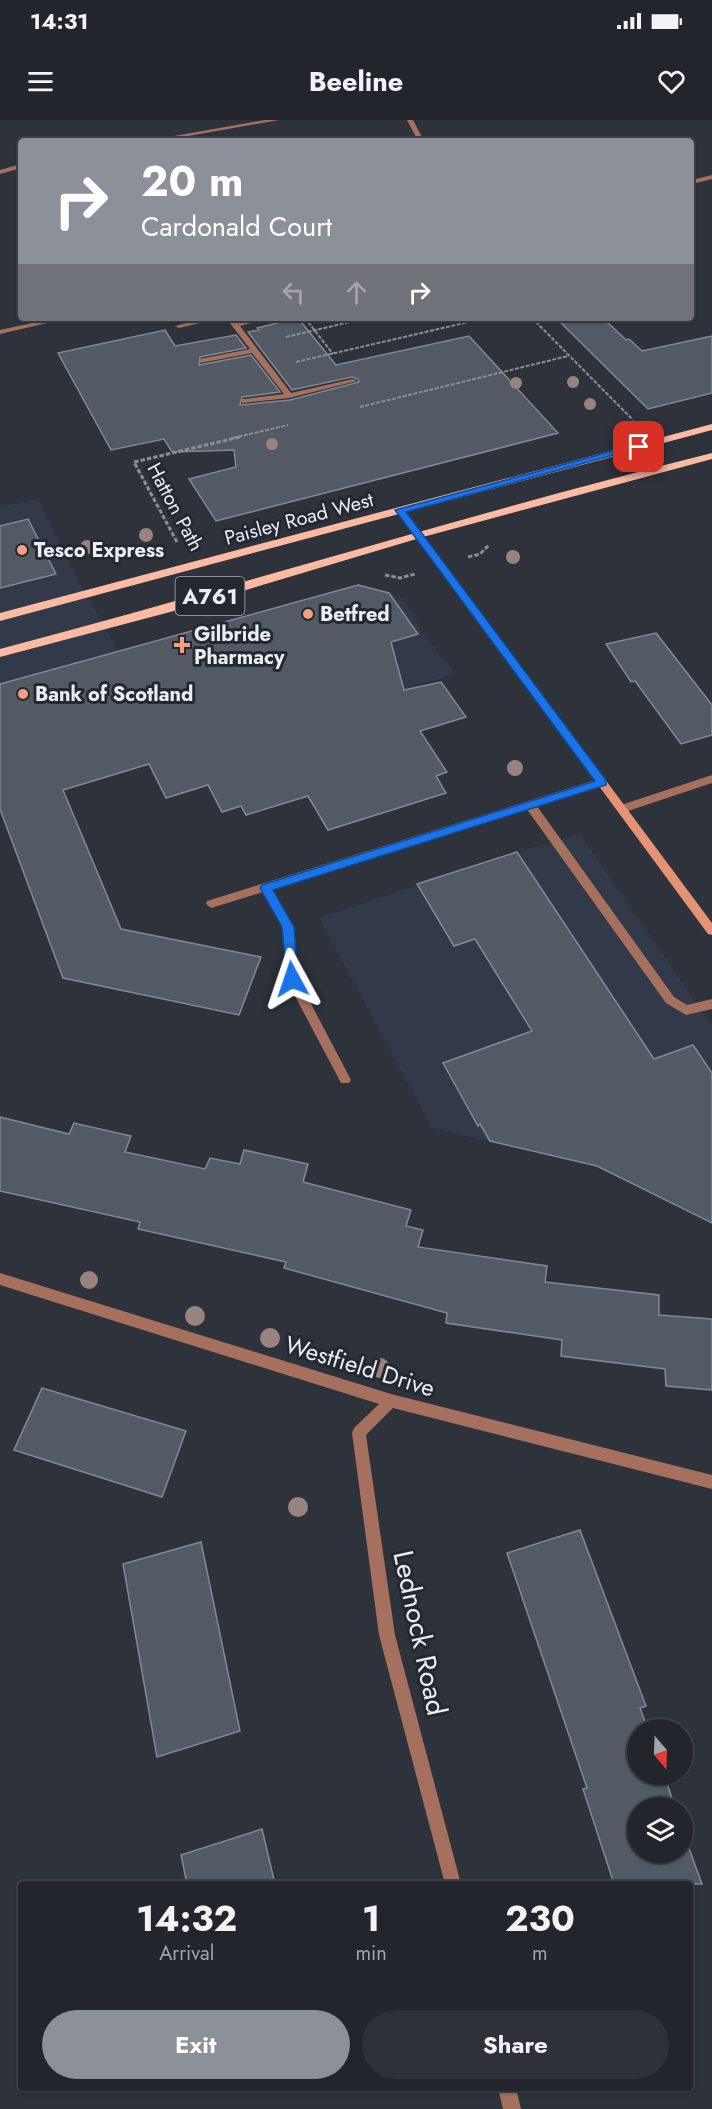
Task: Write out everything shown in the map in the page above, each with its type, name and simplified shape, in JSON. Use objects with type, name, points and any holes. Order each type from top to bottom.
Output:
[{"type":"main road","name":"Paisley Road West","points":[[0,617],[712,427]]},
{"type":"main road","name":"Paisley Road West","points":[[0,653],[185,604],[419,535],[712,456]]},
{"type":"street","points":[[167,138],[276,120]]},
{"type":"street","points":[[410,120],[419,138]]},
{"type":"street","points":[[0,172],[18,167]]},
{"type":"street","points":[[694,182],[712,177]]},
{"type":"street","points":[[0,332],[51,321]]},
{"type":"street","points":[[179,326],[203,321]]},
{"type":"street","points":[[232,321],[289,396]]},
{"type":"street","points":[[235,325],[253,321]]},
{"type":"street","points":[[203,361],[252,348]]},
{"type":"street","points":[[245,401],[289,396],[354,381]]},
{"type":"street","points":[[400,510],[712,931]]},
{"type":"street","points":[[622,809],[712,779]]},
{"type":"street","points":[[211,904],[602,782]]},
{"type":"street","points":[[530,805],[670,1000],[686,1010],[712,1004]]},
{"type":"street","points":[[266,888],[288,927],[292,979],[345,1080]]},
{"type":"street","name":"Westfield Drive","points":[[0,1279],[391,1401],[712,1482]]},
{"type":"street","name":"Lednock Road","points":[[391,1401],[359,1433],[387,1635],[452,1881]]},
{"type":"street","points":[[508,2091],[512,2109]]},
{"type":"path","points":[[252,348],[356,321]]},
{"type":"path","points":[[268,369],[473,321]]},
{"type":"path","points":[[535,321],[633,421],[659,442]]},
{"type":"path","name":"Hatton Path","points":[[134,462],[190,567]]},
{"type":"shaded area","points":[[38,499],[78,580],[118,651],[358,585],[400,596],[414,614],[419,628],[455,674],[0,808],[0,507]]},
{"type":"shaded area","points":[[580,834],[712,1026],[712,1223],[597,1166],[432,1128],[319,918],[517,852]]},
{"type":"building","points":[[286,321],[300,321],[336,365],[469,336],[558,433],[216,521],[189,479],[236,467],[234,450],[172,452],[164,439],[111,450],[58,353],[165,330],[175,346],[236,335],[246,348],[200,357],[199,365],[251,355],[280,392],[242,397],[240,405],[290,400],[359,382],[358,379],[352,377],[292,390],[248,332],[259,330],[257,328]]},
{"type":"building","points":[[559,321],[606,321],[626,340],[629,339],[642,351],[712,336],[712,393],[648,409]]},
{"type":"building","name":"Tesco Express","points":[[28,519],[56,574],[0,588],[0,526]]},
{"type":"building","points":[[358,585],[389,593],[418,634],[391,642],[404,690],[441,682],[466,717],[420,731],[447,772],[436,776],[446,793],[328,830],[308,796],[246,815],[241,806],[222,812],[208,785],[166,798],[149,764],[63,790],[121,929],[261,957],[239,1015],[63,978],[0,809],[0,684]]},
{"type":"building","points":[[656,633],[712,705],[712,735],[681,744],[635,681],[631,682],[606,644]]},
{"type":"building","points":[[517,852],[654,1059],[693,1045],[712,1073],[712,1223],[597,1166],[490,1141],[480,1124],[478,1126],[443,1063],[532,1031],[475,939],[454,946],[417,884]]},
{"type":"building","points":[[0,1117],[69,1134],[74,1123],[131,1136],[125,1152],[205,1169],[210,1158],[240,1164],[244,1150],[308,1164],[303,1182],[411,1210],[406,1226],[423,1230],[418,1247],[547,1266],[545,1282],[659,1295],[659,1315],[712,1319],[712,1390],[666,1386],[665,1369],[561,1356],[562,1340],[446,1323],[447,1313],[284,1268],[286,1262],[138,1229],[140,1222],[0,1191]]},
{"type":"building","points":[[42,1388],[186,1431],[162,1497],[14,1450]]},
{"type":"building","points":[[580,1530],[646,1706],[640,1708],[644,1719],[627,1719],[627,1785],[668,1785],[671,1797],[627,1797],[627,1863],[693,1863],[693,1859],[702,1884],[693,1884],[693,1881],[613,1881],[583,1789],[587,1788],[507,1553]]},
{"type":"building","points":[[201,1542],[240,1731],[157,1757],[123,1564]]},
{"type":"building","points":[[262,1829],[274,1881],[186,1881],[181,1855]]},
{"type":"place","name":"Tesco Express","points":[[22,550]]},
{"type":"place","name":"Betfred","points":[[308,614]]},
{"type":"place","name":"Gilbride Pharmacy","points":[[182,645]]},
{"type":"place","name":"Bank of Scotland","points":[[23,694]]},
{"type":"route","points":[[292,979],[288,927],[266,888],[602,782],[400,510],[639,447]]}]
